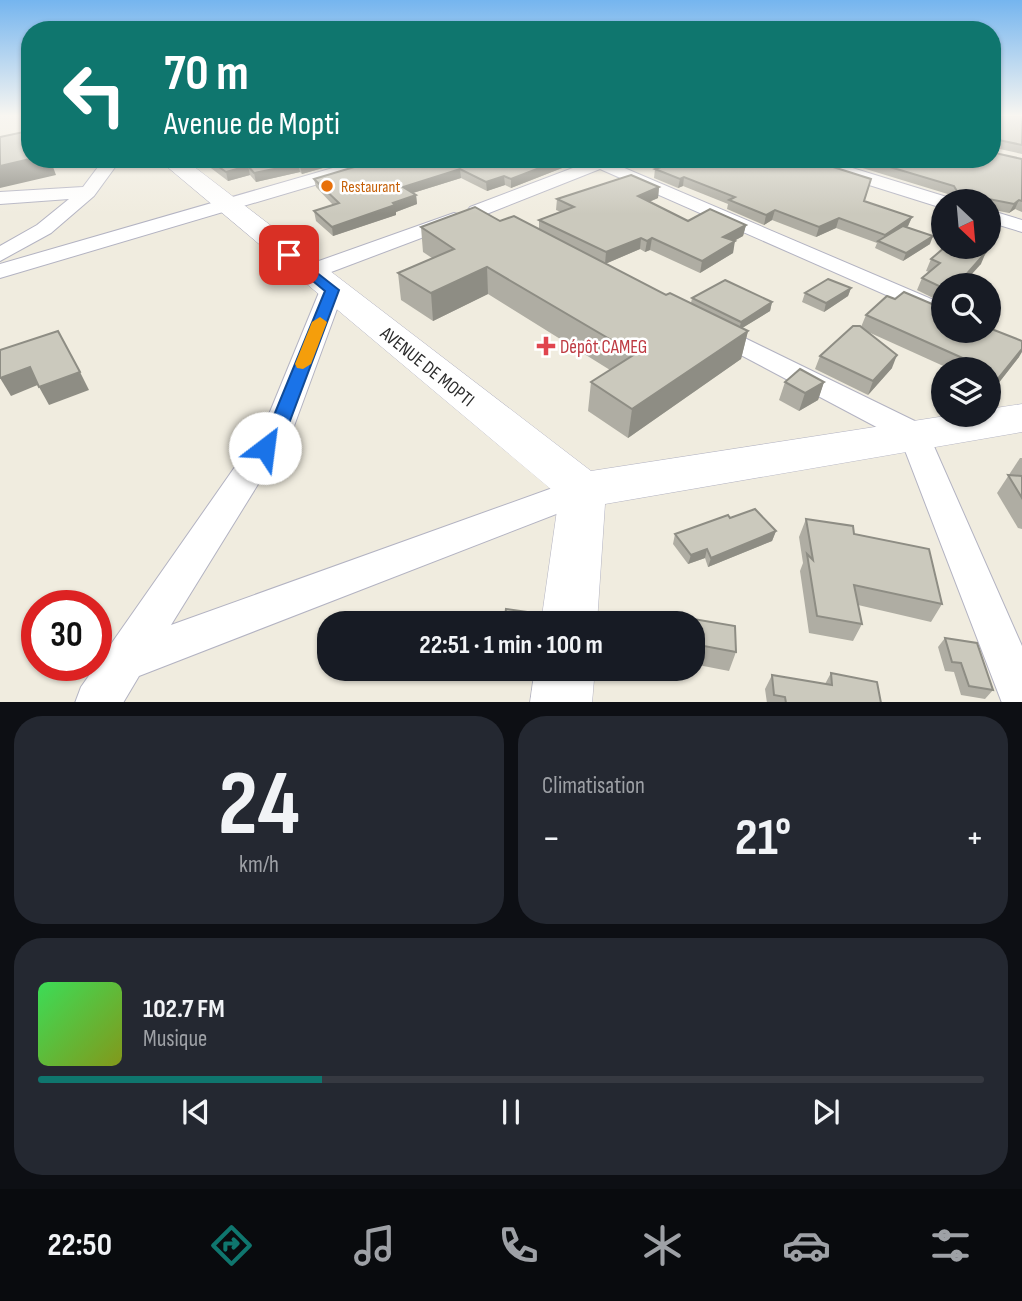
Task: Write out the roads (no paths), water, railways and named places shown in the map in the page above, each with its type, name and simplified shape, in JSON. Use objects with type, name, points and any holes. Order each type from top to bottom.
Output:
[{"type":"street","points":[[0,255],[44,229],[88,192],[106,168]]},
{"type":"street","name":"AVENUE DE MOPTI","points":[[180,168],[583,490]]},
{"type":"street","points":[[0,271],[352,168]]},
{"type":"street","points":[[97,702],[279,426],[321,281],[477,211],[584,168]]},
{"type":"street","points":[[617,168],[931,308]]},
{"type":"street","points":[[834,168],[931,198]]},
{"type":"street","points":[[0,198],[88,192]]},
{"type":"street","points":[[477,211],[510,227]]},
{"type":"street","points":[[1001,220],[1022,226]]},
{"type":"street","points":[[692,320],[914,434],[1022,697]]},
{"type":"street","points":[[124,662],[583,490],[1022,418]]},
{"type":"street","points":[[570,611],[583,490]]},
{"type":"street","points":[[561,702],[563,681]]},
{"type":"place","name":"Restaurant","points":[[327,186]]},
{"type":"place","name":"Dépôt CAMEG","points":[[546,346]]}]
